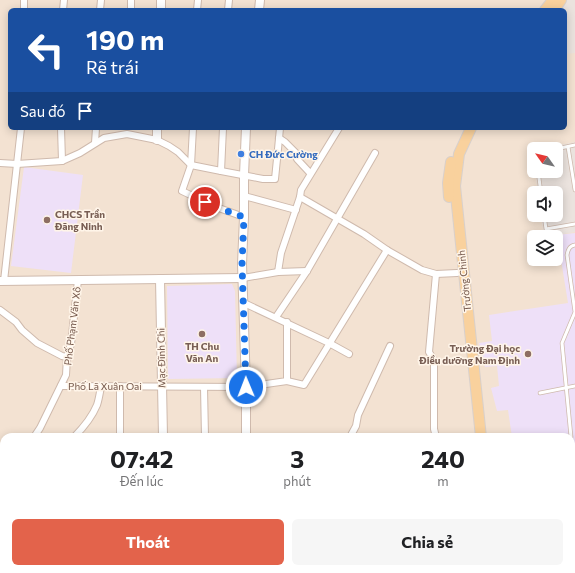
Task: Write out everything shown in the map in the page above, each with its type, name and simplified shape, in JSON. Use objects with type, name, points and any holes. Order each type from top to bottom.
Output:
[{"type":"main road","points":[[547,8],[553,0]]},
{"type":"main road","name":"Trường Chinh","points":[[462,130],[453,151],[448,183],[475,433]]},
{"type":"main road","name":"Trường Chinh","points":[[470,130],[459,154],[454,186],[481,433]]},
{"type":"street","points":[[21,130],[2,281],[243,278],[278,272],[307,271]]},
{"type":"street","points":[[61,130],[62,161]]},
{"type":"street","points":[[95,143],[96,130]]},
{"type":"street","points":[[156,140],[157,130]]},
{"type":"street","points":[[193,130],[192,164],[182,191],[216,207],[244,217]]},
{"type":"street","points":[[221,172],[223,130]]},
{"type":"street","points":[[246,130],[242,264],[246,433]]},
{"type":"street","points":[[0,163],[16,164],[62,161],[80,153],[104,138],[127,131],[156,140],[169,146],[192,164],[221,172],[275,180],[280,130]]},
{"type":"street","points":[[278,272],[281,253],[296,210],[301,190],[338,130]]},
{"type":"street","points":[[279,138],[299,156],[297,158],[310,174]]},
{"type":"street","points":[[276,317],[307,271],[375,153]]},
{"type":"street","points":[[244,196],[296,210]]},
{"type":"street","points":[[300,197],[422,270],[436,274],[457,273]]},
{"type":"street","points":[[329,342],[387,250]]},
{"type":"street","points":[[435,433],[434,360],[429,352],[436,274]]},
{"type":"street","name":"Mạc Đĩnh Chi","points":[[160,279],[163,433]]},
{"type":"street","name":"Phố Phạm Văn Xô","points":[[37,433],[66,375],[67,357],[71,344],[78,280]]},
{"type":"street","points":[[244,303],[329,342],[349,354]]},
{"type":"street","points":[[0,310],[16,322],[22,330],[37,343],[62,356],[67,357]]},
{"type":"street","points":[[287,322],[287,381]]},
{"type":"street","name":"Phố Lã Xuân Oai","points":[[61,386],[246,387],[287,381],[304,385],[329,342]]},
{"type":"street","points":[[352,433],[356,426],[358,415],[390,346]]},
{"type":"street","points":[[78,433],[92,414],[97,404],[101,386]]},
{"type":"street","points":[[120,386],[120,433]]},
{"type":"street","points":[[204,386],[206,433]]},
{"type":"lane","points":[[563,148],[575,146]]},
{"type":"lane","points":[[568,147],[575,190]]},
{"type":"lane","points":[[545,222],[546,229],[575,224]]},
{"type":"lane","points":[[571,433],[562,344],[575,312],[567,255],[568,250],[575,245]]},
{"type":"lane","points":[[540,393],[575,386]]},
{"type":"shaded area","points":[[0,0],[575,0],[575,433],[0,433]]},
{"type":"shaded area","points":[[567,0],[575,0],[575,53],[567,54],[567,8],[561,8]]},
{"type":"shaded area","points":[[575,142],[575,232],[563,234],[563,230],[543,230],[542,222],[563,222],[563,186],[537,186],[536,178],[563,178],[563,144]]},
{"type":"shaded area","name":"CHCS Trần Đăng Ninh","points":[[24,167],[83,175],[71,273],[11,266]]},
{"type":"shaded area","name":"Trường Đại học Điều dưỡng Nam Định","points":[[575,233],[575,433],[511,433],[508,410],[497,411],[491,388],[499,386],[497,366],[485,367],[479,343],[492,341],[489,315],[568,303],[562,266],[563,234]]},
{"type":"shaded area","name":"TH Chu Văn An","points":[[232,284],[235,291],[237,378],[168,379],[167,286]]},
{"type":"place","name":"CH Đức Cường","points":[[241,154]]},
{"type":"place","name":"CHCS Trần Đăng Ninh","points":[[47,220]]},
{"type":"place","name":"TH Chu Văn An","points":[[202,334]]},
{"type":"place","name":"Trường Đại học Điều dưỡng Nam Định","points":[[528,354]]},
{"type":"route","points":[[205,202],[244,217],[242,264],[246,387]]}]
